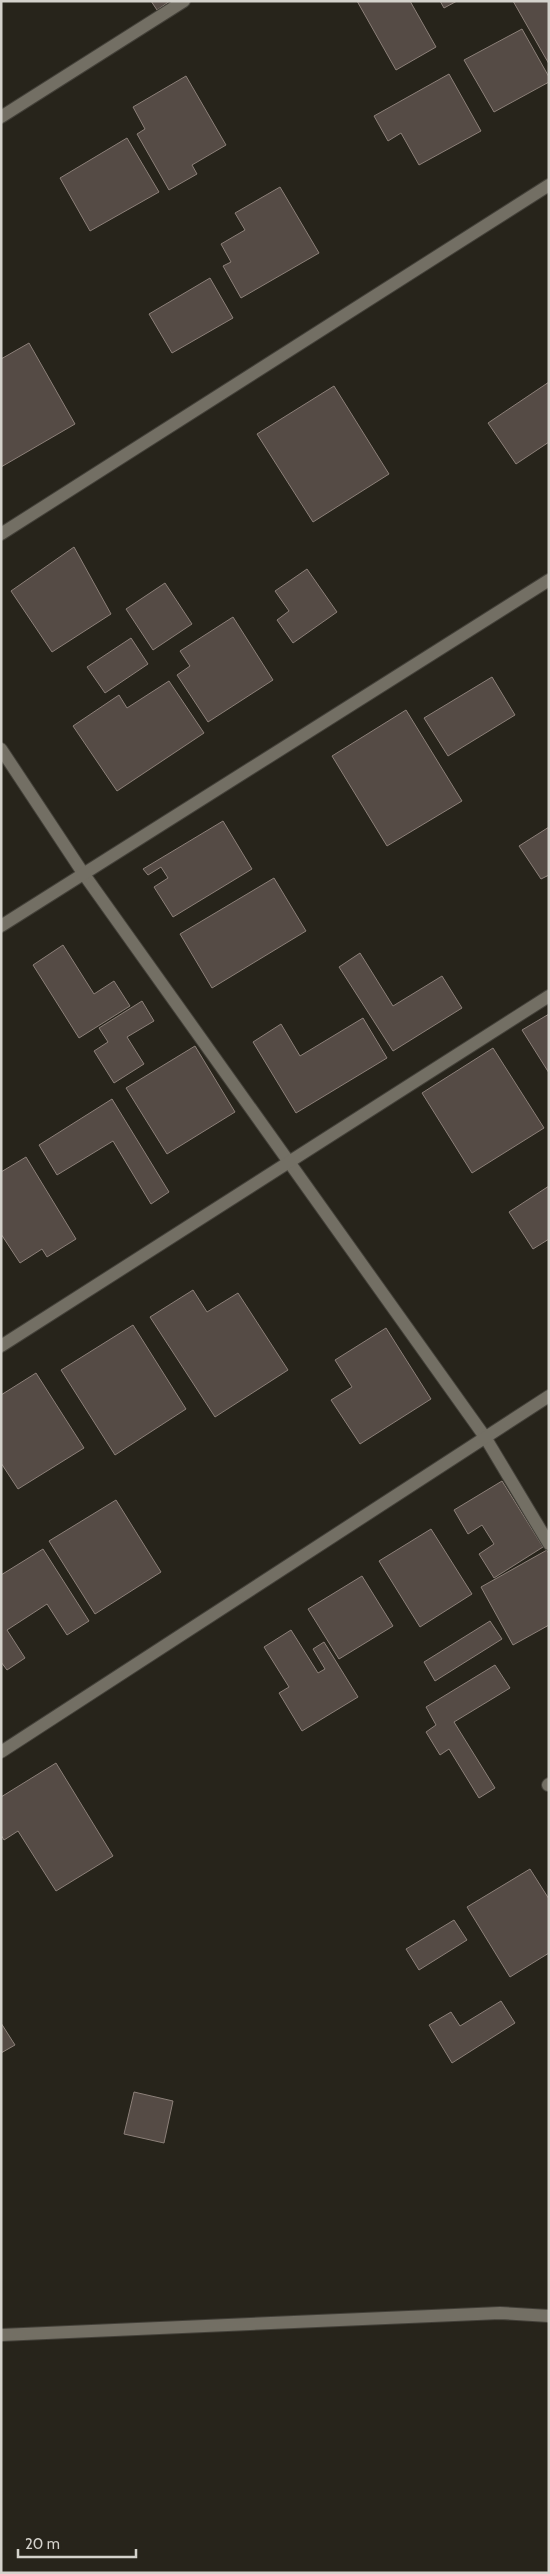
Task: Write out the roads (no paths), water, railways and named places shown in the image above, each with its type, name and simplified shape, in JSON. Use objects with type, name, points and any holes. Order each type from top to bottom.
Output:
[{"type":"street","points":[[1,117],[184,1]]},
{"type":"street","points":[[1,534],[549,185]]},
{"type":"street","points":[[1,926],[82,873],[549,580]]},
{"type":"street","points":[[1,749],[82,873],[484,1437],[549,1544]]},
{"type":"street","points":[[1,1346],[549,996]]},
{"type":"street","points":[[1,1752],[549,1396]]},
{"type":"street","points":[[1,2335],[500,2313],[549,2316]]}]
